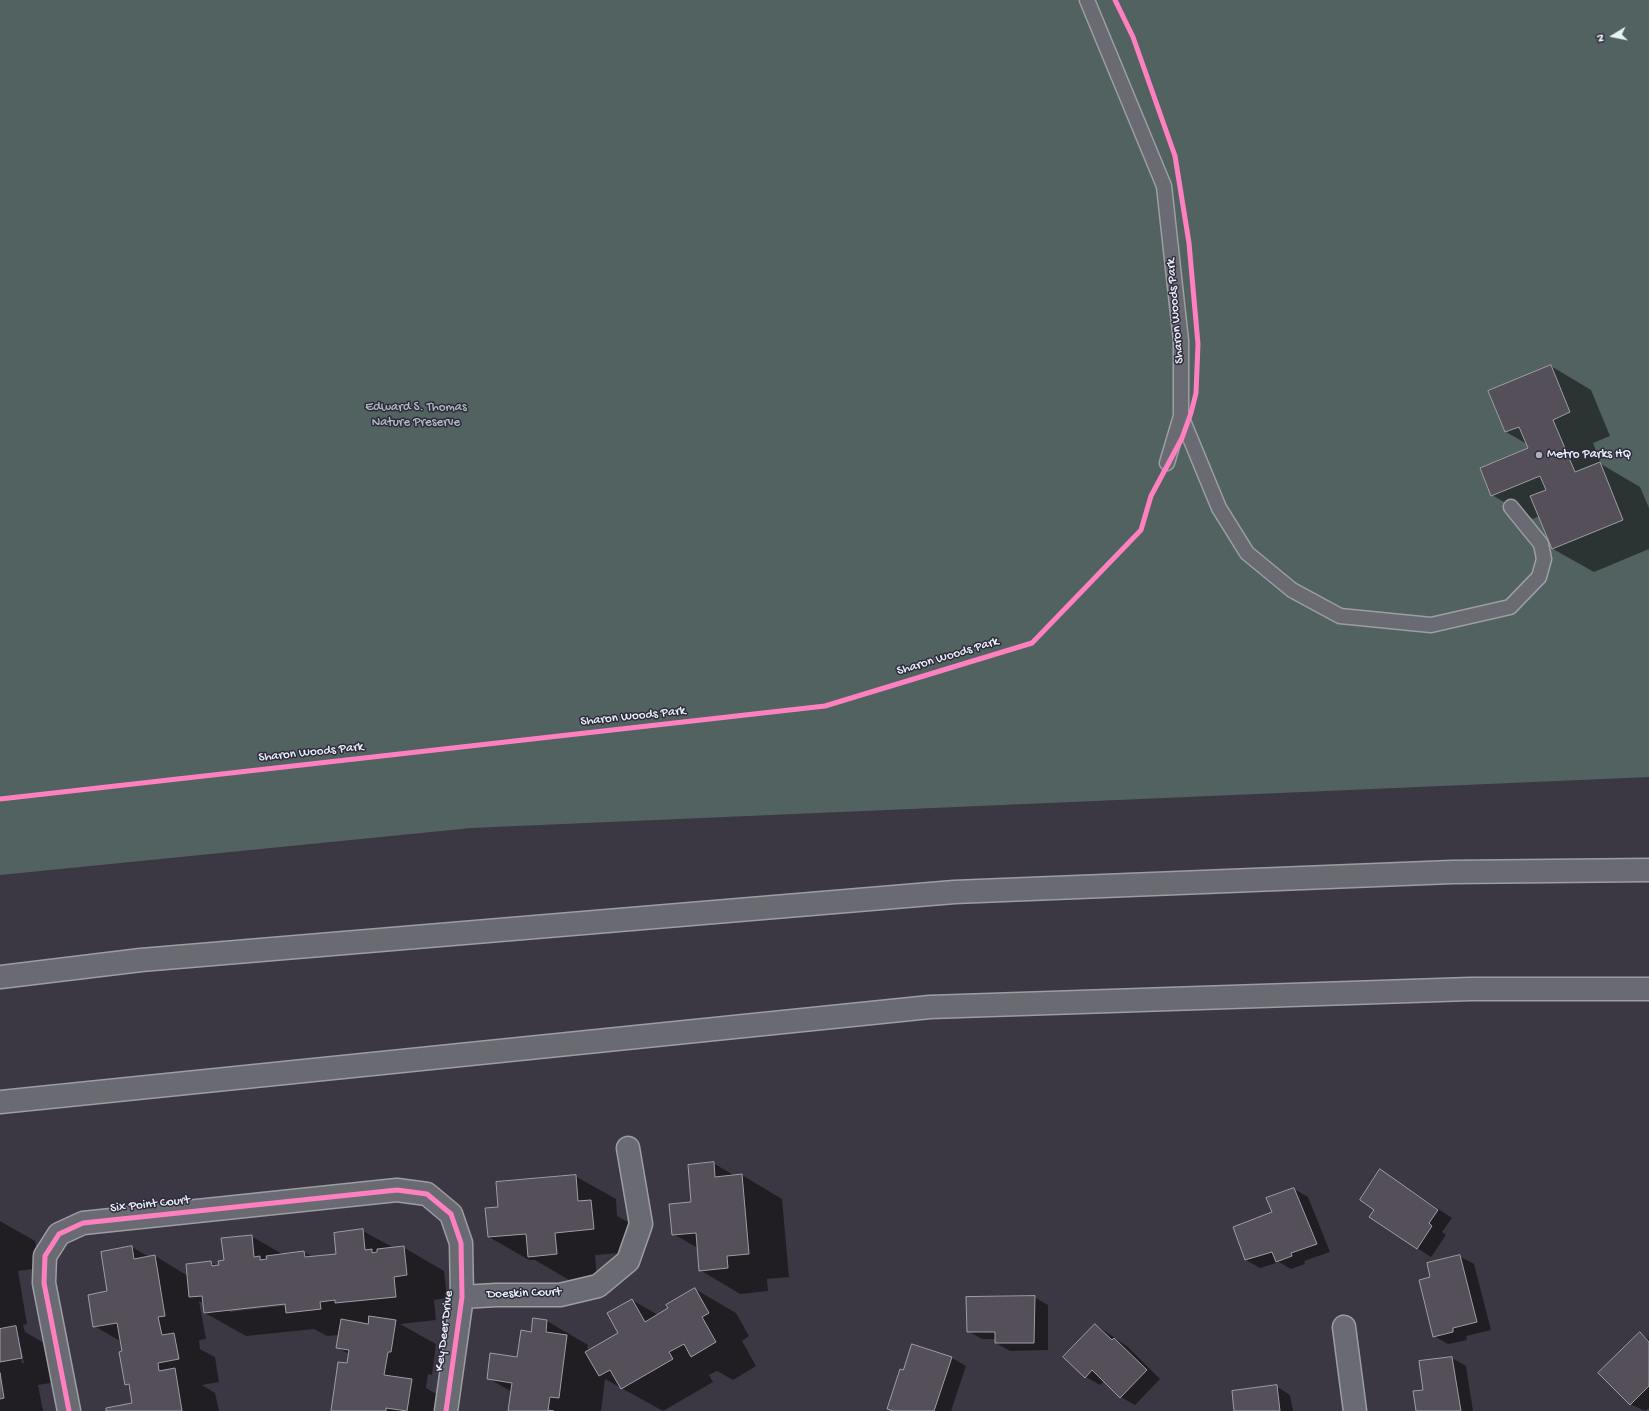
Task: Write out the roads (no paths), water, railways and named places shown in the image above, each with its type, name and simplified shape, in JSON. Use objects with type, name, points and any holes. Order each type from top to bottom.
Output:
[{"type":"main road","points":[[0,977],[141,960],[954,892],[1452,872],[1649,870]]},
{"type":"main road","points":[[0,1102],[930,1007],[1470,990],[1649,989]]},
{"type":"main road","name":"Doeskin Court","points":[[462,1297],[496,1295],[560,1295],[575,1292],[598,1286],[628,1261],[641,1224],[628,1148]]},
{"type":"main road","name":"Six Point Court","points":[[69,1411],[44,1283],[45,1256],[59,1234],[83,1223],[397,1190],[427,1194]]},
{"type":"main road","name":"Key Deer Drive","points":[[427,1194],[451,1214],[461,1243],[462,1297],[446,1411]]},
{"type":"main road","points":[[1344,1327],[1355,1411]]},
{"type":"lane","name":"Sharon Woods Park","points":[[1087,0],[1164,186],[1180,341],[1180,416],[1167,464]]},
{"type":"lane","points":[[1180,416],[1218,508],[1247,553],[1292,590],[1340,616],[1431,624],[1510,607],[1539,577],[1544,559],[1541,544],[1511,507]]},
{"type":"place","name":"Metro Parks HQ","points":[[1539,455]]},
{"type":"park label","name":"Edward S. Thomas Nature Preserve","points":[[416,416]]}]
